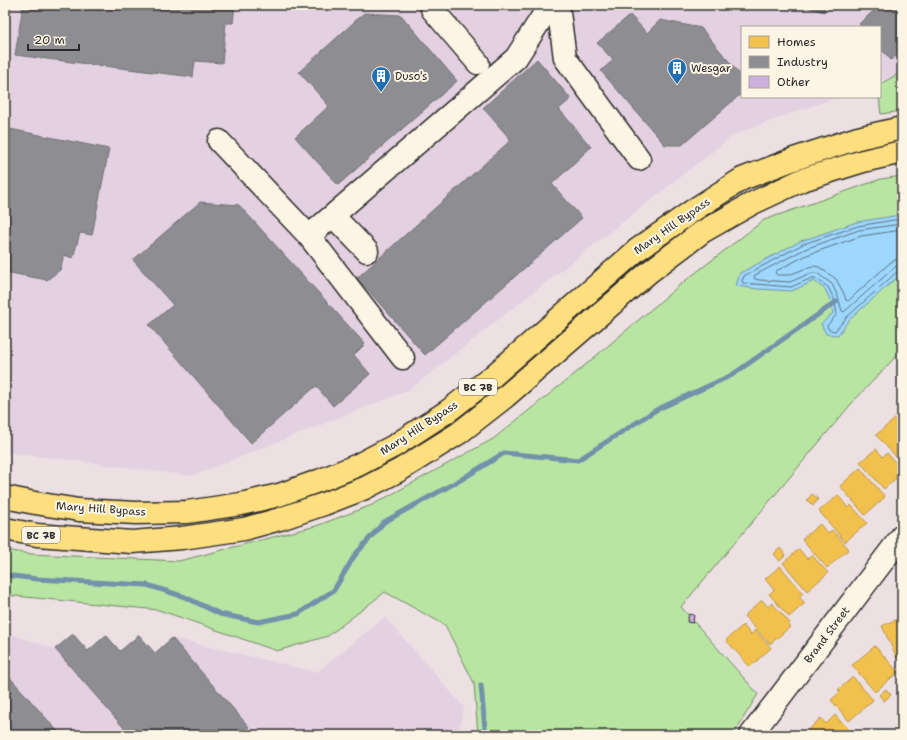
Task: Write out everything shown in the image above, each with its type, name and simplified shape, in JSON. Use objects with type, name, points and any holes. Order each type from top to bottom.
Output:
[{"type":"highway","name":"Mary Hill Bypass","points":[[5,497],[79,510],[136,513],[187,512],[241,504],[279,494],[358,466],[394,446],[448,411],[492,376],[637,250],[695,209],[742,179],[794,159],[858,138],[902,128]]},
{"type":"highway","name":"Mary Hill Bypass","points":[[5,529],[37,535],[132,542],[182,538],[244,528],[280,519],[364,488],[400,470],[459,434],[506,397],[649,272],[702,232],[753,203],[802,180],[863,161],[902,152]]},
{"type":"street","points":[[432,5],[432,9],[478,63]]},
{"type":"street","points":[[309,236],[516,58],[550,5]]},
{"type":"street","points":[[558,5],[564,58],[639,159]]},
{"type":"street","points":[[219,141],[309,236],[403,358]]},
{"type":"street","points":[[333,216],[367,251]]},
{"type":"street","name":"Brand Street","points":[[751,735],[902,536]]},
{"type":"shaded area","points":[[5,5],[902,5],[902,74],[881,81],[881,26],[741,26],[741,98],[834,98],[735,134],[409,390],[192,476],[5,452]]},
{"type":"shaded area","points":[[385,617],[464,707],[458,735],[5,735],[5,632],[55,649],[73,634],[88,651],[106,635],[120,651],[139,635],[155,653],[172,638],[317,672]]},
{"type":"green space","points":[[902,72],[902,111],[881,114],[879,98],[881,98],[881,83]]},
{"type":"green space","points":[[902,176],[902,350],[852,403],[681,607],[758,694],[733,735],[478,735],[474,683],[445,625],[385,592],[328,636],[277,651],[159,610],[5,595],[5,550],[31,554],[179,561],[316,526],[372,505],[493,439],[577,372],[681,284],[764,220],[881,179]]},
{"type":"water","points":[[902,215],[902,273],[849,320],[838,335],[826,334],[821,324],[833,313],[830,300],[825,289],[814,281],[792,291],[736,286],[740,273],[801,241],[857,222]]},
{"type":"building: Homes","points":[[897,417],[902,423],[902,455],[898,459],[876,435]]},
{"type":"building: Homes","points":[[876,449],[883,457],[887,453],[902,470],[902,473],[884,489],[860,462]]},
{"type":"building: Homes","points":[[860,468],[885,497],[865,515],[840,486]]},
{"type":"building: Homes","points":[[812,494],[818,499],[813,506],[807,500]]},
{"type":"building: Homes","points":[[838,495],[848,508],[851,505],[867,523],[845,542],[819,511]]},
{"type":"building: Homes","points":[[820,524],[828,534],[832,530],[849,549],[827,568],[802,539]]},
{"type":"building: Homes","points":[[780,548],[786,555],[780,561],[774,554]]},
{"type":"building: Homes","points":[[799,549],[807,559],[812,555],[828,573],[807,591],[783,563]]},
{"type":"building: Homes","points":[[780,566],[803,593],[799,597],[805,603],[789,617],[769,594],[774,590],[765,579]]},
{"type":"building: Homes","points":[[762,600],[768,607],[772,603],[790,623],[788,625],[790,627],[770,644],[744,616]]},
{"type":"building: Homes","points":[[902,617],[902,656],[897,658],[882,626]]},
{"type":"building: Homes","points":[[743,625],[751,635],[755,630],[771,648],[750,667],[726,640]]},
{"type":"building: Homes","points":[[875,646],[898,672],[875,692],[852,665]]},
{"type":"building: Homes","points":[[853,677],[873,700],[849,721],[831,700],[840,692],[838,690]]},
{"type":"building: Homes","points":[[886,689],[891,695],[884,701],[879,695]]},
{"type":"building: Homes","points":[[835,715],[855,735],[810,735],[807,731],[821,718],[826,724]]},
{"type":"building: Industry","points":[[23,5],[235,5],[233,23],[226,23],[222,63],[195,61],[193,77],[15,55]]},
{"type":"building: Industry","points":[[800,5],[826,5],[824,12]]},
{"type":"building: Industry","points":[[880,5],[897,5],[902,11],[902,51],[891,60],[881,49],[881,26],[861,26],[859,24]]},
{"type":"building: Industry","name":"Duso's","points":[[364,13],[401,15],[457,81],[338,185],[295,137],[329,106],[299,72]]},
{"type":"building: Industry","name":"Wesgar","points":[[630,15],[647,33],[660,20],[701,28],[741,76],[741,94],[682,145],[665,145],[601,71],[613,60],[597,43]]},
{"type":"building: Industry","points":[[537,59],[571,99],[559,109],[591,147],[552,184],[582,218],[425,355],[357,278],[511,140],[483,108]]},
{"type":"building: Industry","points":[[5,128],[109,149],[92,235],[80,233],[73,258],[64,255],[60,270],[47,280],[5,272]]},
{"type":"building: Industry","points":[[200,202],[239,205],[365,344],[354,355],[370,374],[333,406],[316,386],[251,443],[149,325],[173,305],[133,260]]},
{"type":"building: Industry","points":[[73,634],[88,651],[106,635],[120,651],[139,635],[155,653],[172,638],[249,727],[241,735],[130,735],[55,649]]},
{"type":"building: Industry","points":[[5,672],[61,735],[5,735]]},
{"type":"building: Other","points":[[689,614],[694,615],[693,623],[687,622]]},
{"type":"waterway","points":[[5,575],[37,579],[147,585],[185,597],[220,614],[258,622],[298,614],[334,590],[355,555],[384,522],[462,479],[504,453],[578,460],[656,410],[732,375],[836,302]]},
{"type":"waterway","points":[[481,685],[485,735]]},
{"type":"place","name":"Wesgar","points":[[677,85]]},
{"type":"place","name":"Duso's","points":[[381,93]]}]
